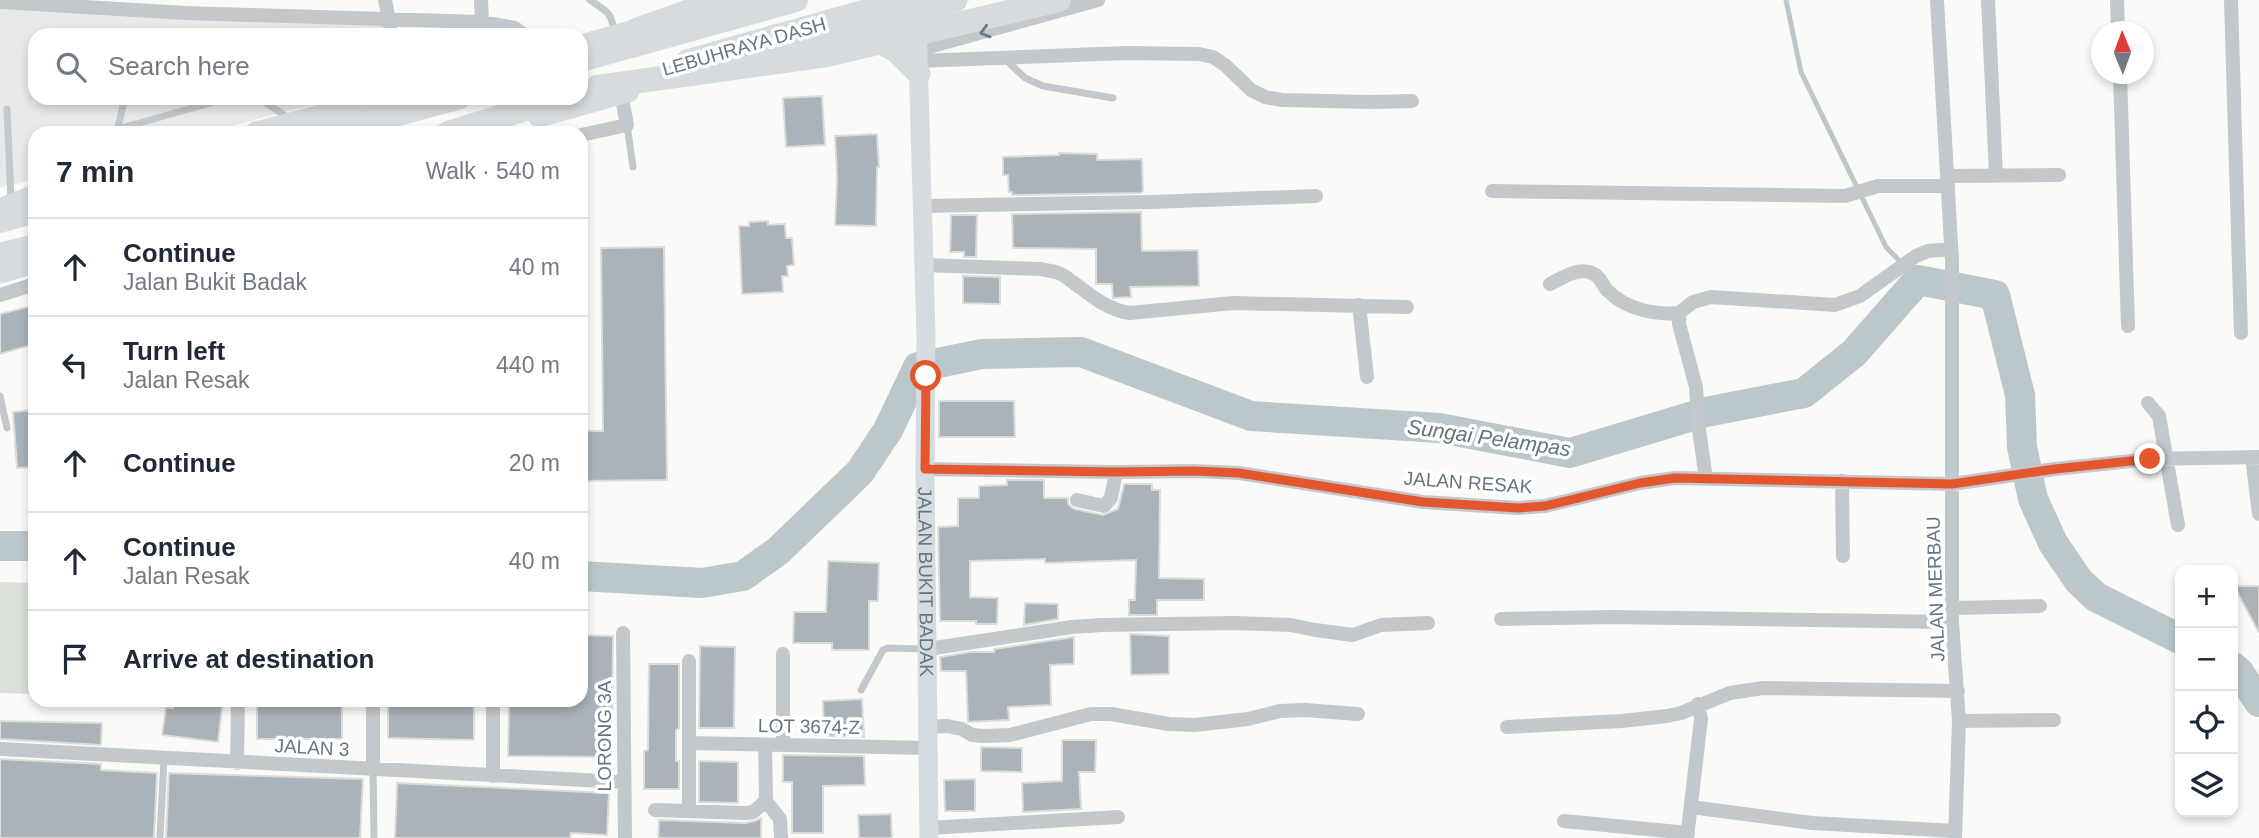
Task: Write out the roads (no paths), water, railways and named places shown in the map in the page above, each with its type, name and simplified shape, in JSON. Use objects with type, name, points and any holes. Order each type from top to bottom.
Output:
[{"type":"highway","points":[[588,53],[642,27],[720,0]]},
{"type":"highway","points":[[588,52],[616,37],[744,0]]},
{"type":"highway","name":"LEBUHRAYA DASH","points":[[588,54],[796,0]]},
{"type":"highway","points":[[600,91],[849,31],[913,4],[956,0]]},
{"type":"highway","points":[[600,91],[827,55],[1059,0]]},
{"type":"highway","name":"LEBUHRAYA DASH","points":[[600,91],[913,4]]},
{"type":"highway","points":[[849,31],[873,39],[918,62]]},
{"type":"highway","points":[[281,126],[362,105]]},
{"type":"highway","points":[[353,126],[432,105]]},
{"type":"highway","points":[[471,126],[538,105]]},
{"type":"highway","points":[[496,126],[558,105]]},
{"type":"highway","points":[[4,211],[28,199]]},
{"type":"highway","points":[[4,211],[28,211]]},
{"type":"highway","points":[[0,255],[28,248]]},
{"type":"highway","points":[[0,272],[28,264]]},
{"type":"main road","name":"JALAN BUKIT BADAK","points":[[913,4],[918,62],[926,336],[929,833]]},
{"type":"street","points":[[277,0],[277,15]]},
{"type":"street","points":[[385,0],[391,28]]},
{"type":"street","points":[[481,0],[482,22]]},
{"type":"street","points":[[918,62],[1098,0]]},
{"type":"street","points":[[1550,284],[1569,274],[1591,272],[1619,299],[1641,310],[1661,314],[1679,313],[1693,302],[1711,297],[1835,305],[1860,296],[1916,256],[1928,251],[1951,255],[1937,0]]},
{"type":"street","points":[[1988,0],[1996,176]]},
{"type":"street","points":[[2117,0],[2118,21]]},
{"type":"street","points":[[2231,0],[2241,333]]},
{"type":"street","points":[[0,2],[186,6],[277,15],[482,22],[516,28]]},
{"type":"street","points":[[918,62],[1126,53],[1199,54],[1213,57],[1251,90],[1265,97],[1282,100],[1412,101]]},
{"type":"street","points":[[2120,84],[2128,326]]},
{"type":"street","points":[[588,133],[627,125],[600,91]]},
{"type":"street","points":[[1492,191],[1845,196],[1878,186],[1996,176],[2059,175]]},
{"type":"street","points":[[922,206],[1316,196]]},
{"type":"street","name":"JALAN MERBAU","points":[[1951,255],[1952,615],[1959,721],[1955,834]]},
{"type":"street","points":[[924,265],[1041,269],[1060,273],[1117,312],[1233,303],[1407,307]]},
{"type":"street","points":[[0,295],[28,286]]},
{"type":"street","points":[[1359,305],[1367,377]]},
{"type":"street","points":[[1679,313],[1679,324],[1696,387],[1706,478]]},
{"type":"street","points":[[2148,403],[2159,416],[2178,525]]},
{"type":"street","points":[[2167,459],[2256,457],[2259,514]]},
{"type":"street","name":"JALAN RESAK","points":[[925,469],[1239,473],[1423,502],[1518,508],[1545,506],[1640,483],[1675,478],[1952,484],[2055,469],[2167,459]]},
{"type":"street","points":[[1077,500],[1104,506],[1111,498],[1116,472]]},
{"type":"street","points":[[1842,481],[1843,556]]},
{"type":"street","points":[[1501,619],[1952,615],[2040,606]]},
{"type":"street","points":[[928,649],[1101,625],[1279,624],[1353,635],[1381,625],[1428,623]]},
{"type":"street","name":"LORONG 3A","points":[[622,633],[625,838]]},
{"type":"street","points":[[783,654],[783,745]]},
{"type":"street","points":[[689,661],[689,811]]},
{"type":"street","points":[[1507,727],[1632,720],[1681,713],[1730,693],[1763,688],[1958,691]]},
{"type":"street","points":[[1564,821],[1687,836],[1701,719],[1698,704]]},
{"type":"street","points":[[237,763],[238,707]]},
{"type":"street","points":[[373,707],[373,770]]},
{"type":"street","points":[[493,707],[493,776]]},
{"type":"street","points":[[929,727],[947,726],[962,729],[972,735],[985,736],[1010,735],[1091,714],[1111,714],[1169,724],[1195,725],[1248,719],[1280,711],[1358,714]]},
{"type":"street","points":[[1959,721],[2054,720]]},
{"type":"street","name":"LOT 3674-Z","points":[[689,743],[929,748]]},
{"type":"street","points":[[765,745],[766,801],[780,818],[781,838]]},
{"type":"street","name":"JALAN 3","points":[[0,749],[623,782]]},
{"type":"street","points":[[655,810],[753,812],[766,801]]},
{"type":"street","points":[[1691,807],[1812,823],[1955,834]]},
{"type":"street","points":[[929,833],[1118,817]]},
{"type":"lane","points":[[590,0],[604,7],[611,17],[616,37]]},
{"type":"lane","points":[[1004,58],[1025,78],[1044,86],[1113,98]]},
{"type":"lane","points":[[118,126],[123,105]]},
{"type":"lane","points":[[134,126],[204,105]]},
{"type":"lane","points":[[270,105],[295,122]]},
{"type":"lane","points":[[4,211],[7,109]]},
{"type":"lane","points":[[627,125],[633,167]]},
{"type":"lane","points":[[0,396],[7,428]]},
{"type":"lane","points":[[861,690],[883,650],[928,649]]},
{"type":"lane","points":[[160,838],[164,759]]},
{"type":"lane","points":[[373,770],[374,838]]},
{"type":"waterway","points":[[1786,0],[1801,72],[1886,247],[1918,280]]},
{"type":"waterway","name":"Sungai Pelampas","points":[[588,576],[702,583],[743,576],[778,551],[860,472],[888,430],[918,367],[982,354],[1081,352],[1251,416],[1439,428],[1570,453],[1706,412],[1804,393],[1854,353],[1918,280],[1995,295],[2020,395],[2022,447],[2033,499],[2053,543],[2079,581],[2096,597],[2175,636]]},
{"type":"waterway","name":"Sungai Pelampas","points":[[0,546],[28,546]]},
{"type":"waterway","name":"Sungai Pelampas","points":[[2238,671],[2259,702]]}]
